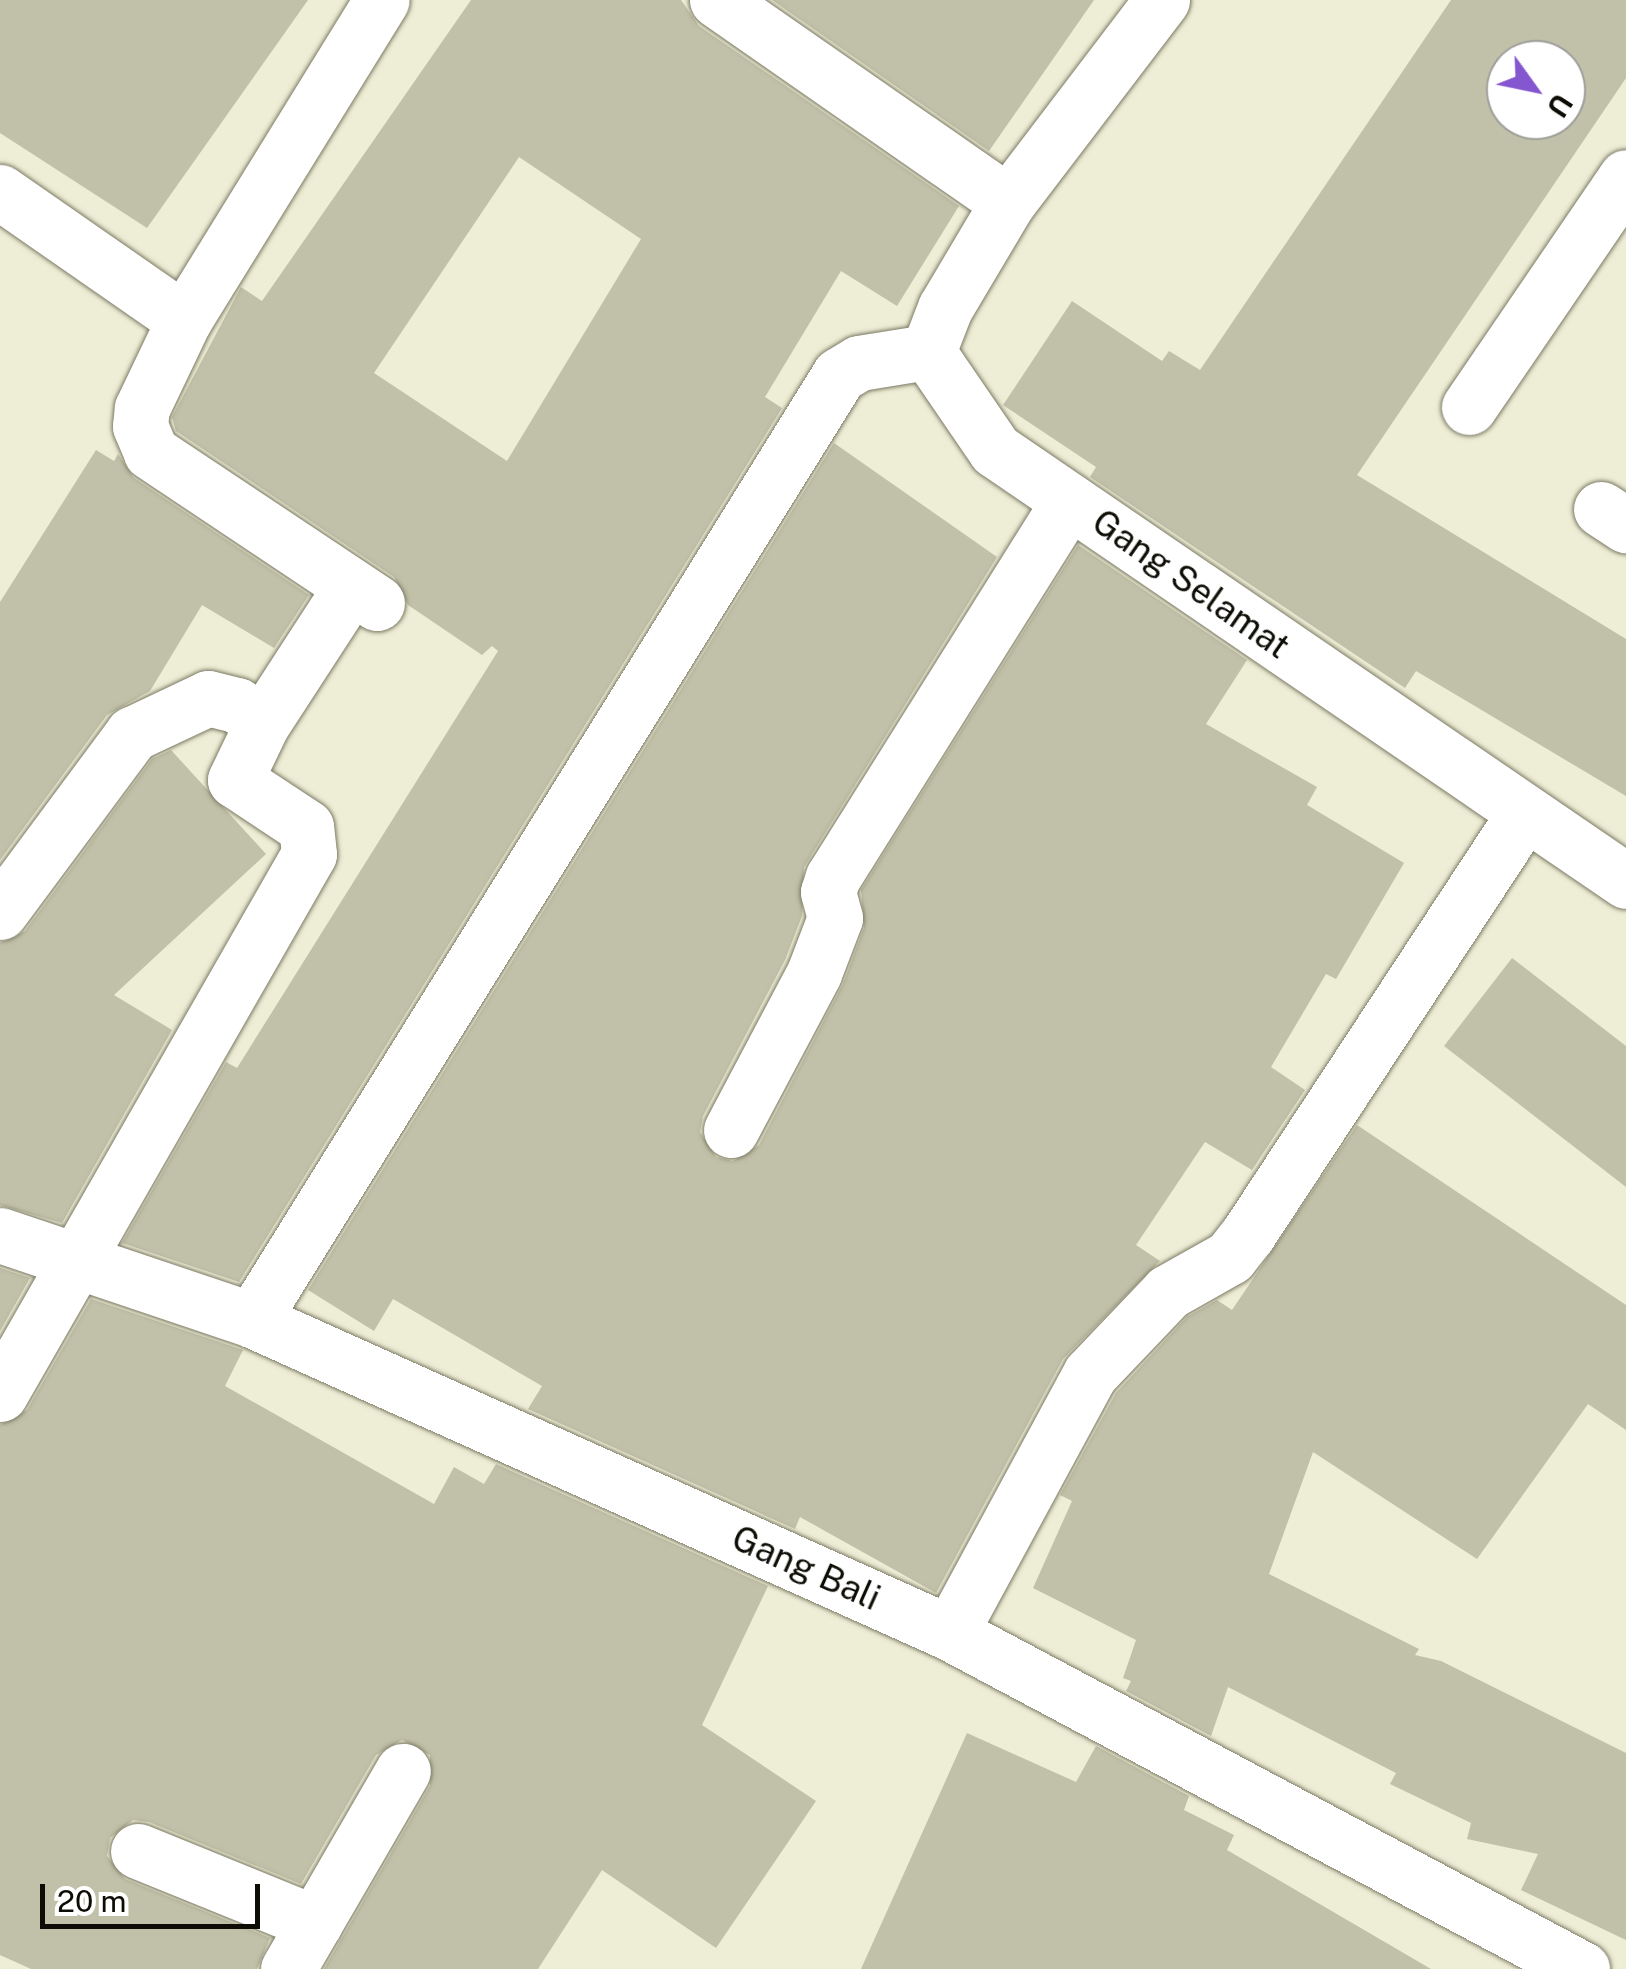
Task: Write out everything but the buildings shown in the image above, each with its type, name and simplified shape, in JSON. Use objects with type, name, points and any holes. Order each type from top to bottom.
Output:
[{"type":"street","points":[[0,1394],[308,854],[306,827],[235,780],[262,724],[364,595],[151,452],[143,440],[142,408],[184,320],[382,0]]},
{"type":"street","points":[[717,0],[1008,202]]},
{"type":"street","points":[[252,1320],[839,375],[859,363],[928,352],[945,308],[1008,202],[1162,0]]},
{"type":"street","points":[[1469,407],[1626,178]]},
{"type":"street","points":[[0,192],[184,320]]},
{"type":"street","name":"Gang Selamat","points":[[928,352],[996,450],[1626,881]]},
{"type":"street","points":[[731,1130],[814,973],[835,918],[828,892],[833,878],[1069,500]]},
{"type":"street","points":[[0,912],[132,734],[208,698],[237,705],[262,724]]},
{"type":"street","points":[[950,1632],[1090,1374],[1168,1292],[1239,1246],[1524,814]]},
{"type":"street","name":"Gang Bali","points":[[0,1234],[252,1320],[950,1632],[1582,1969]]},
{"type":"street","points":[[288,1969],[403,1771]]},
{"type":"street","points":[[138,1852],[315,1923]]}]
